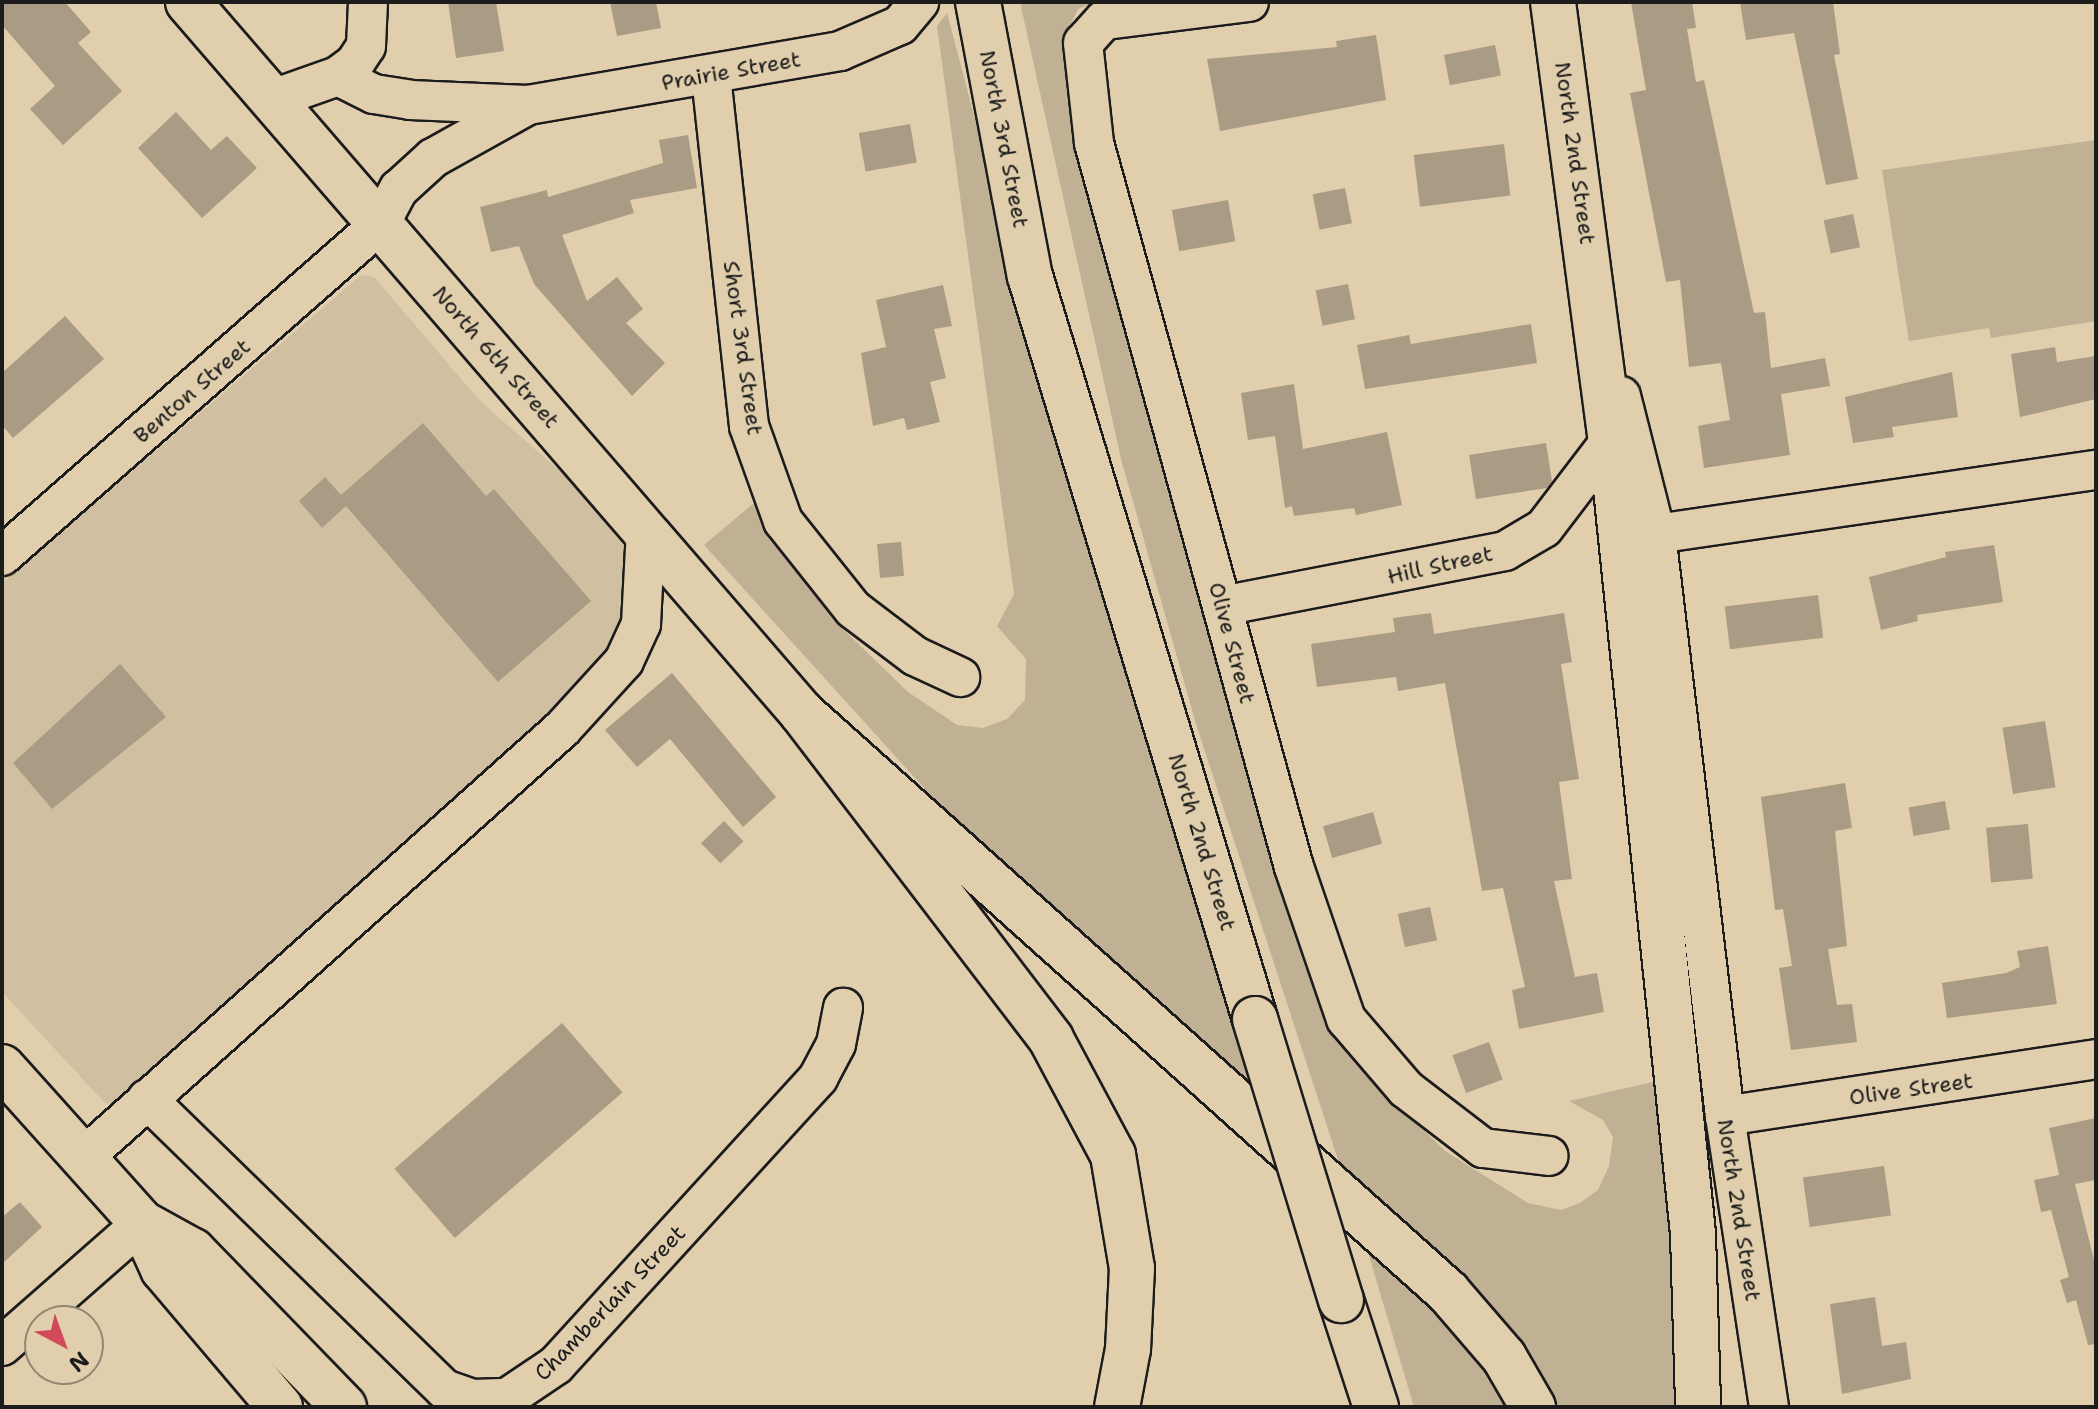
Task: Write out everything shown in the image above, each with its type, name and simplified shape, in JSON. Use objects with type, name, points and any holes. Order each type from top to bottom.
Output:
[{"type":"main road","name":"North 6th Street","points":[[188,2],[802,713]]},
{"type":"main road","name":"North 3rd Street","points":[[978,2],[1030,276]]},
{"type":"main road","name":"North 2nd Street","points":[[1553,2],[1597,304],[1693,1234],[1698,1407]]},
{"type":"main road","name":"North 2nd Street","points":[[1030,276],[1376,1407]]},
{"type":"main road","points":[[802,713],[1051,1039],[1113,1155],[1132,1268],[1128,1349],[1117,1407]]},
{"type":"main road","points":[[802,713],[1448,1292],[1504,1357],[1533,1407]]},
{"type":"main road","points":[[2,1067],[142,1223],[163,1269],[280,1407]]},
{"type":"main road","points":[[142,1223],[193,1251],[344,1407]]},
{"type":"main road","points":[[1693,1234],[1729,1407]]},
{"type":"street","points":[[273,99],[338,76],[366,46],[368,2]]},
{"type":"street","name":"Prairie Street","points":[[338,76],[374,94],[410,100],[528,105],[711,76],[840,51],[900,25],[919,2]]},
{"type":"street","name":"Olive Street","points":[[1249,2],[1104,20],[1083,43],[1094,143],[1294,867],[1346,1019],[1406,1089],[1483,1148],[1549,1156]]},
{"type":"street","name":"Short 3rd Street","points":[[711,76],[749,426],[783,521],[853,609],[915,656],[960,677]]},
{"type":"street","name":"Prairie Street","points":[[380,224],[399,189],[433,158],[528,105]]},
{"type":"street","name":"Benton Street","points":[[2,556],[380,224]]},
{"type":"street","name":"North 2nd Street","points":[[1597,304],[1656,534],[1725,1116],[1769,1407]]},
{"type":"street","name":"Hill Street","points":[[1222,606],[1505,551],[1544,528],[1611,440]]},
{"type":"street","points":[[1656,534],[2096,470]]},
{"type":"street","points":[[84,1157],[562,729],[624,661],[641,624],[646,529]]},
{"type":"street","name":"Chamberlain Street","points":[[147,1099],[444,1389],[473,1399],[507,1398],[556,1365],[818,1078],[836,1044],[843,1008]]},
{"type":"street","name":"Olive Street","points":[[1725,1116],[2096,1059]]},
{"type":"street","points":[[2,1346],[142,1223]]},
{"type":"shaded area","points":[[1020,2],[1094,2],[1078,9],[1068,30],[1071,91],[1220,680],[1304,955],[1389,1096],[1445,1151],[1528,1203],[1561,1210],[1580,1203],[1598,1190],[1609,1166],[1613,1137],[1603,1120],[1569,1101],[1653,1082],[1690,1407],[1557,1407],[1342,1172],[1196,724],[1121,459]]},
{"type":"shaded area","points":[[947,13],[1024,305],[1255,1090],[935,800],[704,545],[761,497],[844,630],[908,692],[957,725],[983,728],[1007,719],[1025,700],[1026,659],[997,626],[1014,594],[937,26]]},
{"type":"shaded area","points":[[2096,140],[2096,321],[1991,338],[1989,328],[1909,341],[1882,170]]},
{"type":"shaded area","points":[[361,275],[374,277],[479,400],[568,478],[627,550],[635,576],[610,671],[117,1105],[104,1102],[2,992],[2,583]]},
{"type":"shaded area","points":[[1362,1232],[1422,1287],[1519,1407],[1414,1407]]},
{"type":"building","points":[[2,2],[65,2],[91,32],[78,43],[122,91],[63,145],[30,109],[55,86],[2,25]]},
{"type":"building","points":[[448,2],[496,2],[504,51],[456,58]]},
{"type":"building","points":[[610,2],[656,2],[661,28],[617,36]]},
{"type":"building","points":[[1631,2],[1692,2],[1696,28],[1687,29],[1696,82],[1704,80],[1754,313],[1765,312],[1771,368],[1825,358],[1830,386],[1781,394],[1790,455],[1704,468],[1698,426],[1730,420],[1721,363],[1689,367],[1680,280],[1666,282],[1630,93],[1646,90]]},
{"type":"building","points":[[1740,2],[1833,2],[1840,54],[1834,55],[1858,179],[1826,185],[1794,33],[1746,40]]},
{"type":"building","points":[[1376,35],[1386,100],[1220,131],[1207,59],[1337,47],[1336,41]]},
{"type":"building","points":[[1495,45],[1501,75],[1450,85],[1444,55]]},
{"type":"building","points":[[176,112],[211,150],[227,136],[257,168],[202,218],[138,148]]},
{"type":"building","points":[[910,124],[917,162],[866,171],[859,133]]},
{"type":"building","points":[[688,135],[697,188],[630,200],[634,213],[562,235],[587,301],[617,277],[643,309],[626,323],[665,363],[632,396],[534,284],[519,246],[491,252],[480,207],[547,190],[548,197],[663,163],[659,140]]},
{"type":"building","points":[[1504,144],[1510,196],[1420,207],[1414,155]]},
{"type":"building","points":[[1345,188],[1352,223],[1319,230],[1313,194]]},
{"type":"building","points":[[1228,200],[1235,241],[1179,251],[1172,210]]},
{"type":"building","points":[[1853,214],[1860,247],[1831,253],[1824,220]]},
{"type":"building","points":[[1348,284],[1355,319],[1322,326],[1316,290]]},
{"type":"building","points":[[943,285],[952,326],[934,329],[946,378],[930,382],[940,422],[907,430],[904,418],[873,426],[861,353],[886,347],[876,300]]},
{"type":"building","points":[[65,316],[104,359],[13,438],[2,425],[2,373]]},
{"type":"building","points":[[1531,324],[1537,363],[1365,389],[1357,345],[1409,335],[1411,344]]},
{"type":"building","points":[[2055,347],[2057,362],[2096,356],[2096,399],[2020,417],[2011,354]]},
{"type":"building","points":[[1952,372],[1958,417],[1892,427],[1894,437],[1853,443],[1845,397]]},
{"type":"building","points":[[1294,384],[1303,449],[1387,432],[1402,505],[1356,515],[1354,508],[1294,516],[1292,506],[1285,508],[1275,436],[1248,440],[1241,393]]},
{"type":"building","points":[[423,423],[486,496],[494,489],[591,601],[498,682],[346,506],[322,528],[299,501],[325,477],[341,495]]},
{"type":"building","points":[[1546,443],[1552,481],[1547,488],[1476,499],[1469,455]]},
{"type":"building","points":[[901,542],[904,576],[880,578],[877,544]]},
{"type":"building","points":[[1994,545],[2003,602],[1917,615],[1918,621],[1881,630],[1869,577],[1946,557],[1945,552]]},
{"type":"building","points":[[1818,595],[1823,638],[1730,649],[1725,606]]},
{"type":"building","points":[[1431,613],[1434,634],[1564,613],[1572,662],[1561,664],[1579,779],[1559,782],[1572,879],[1554,881],[1575,977],[1597,973],[1604,1012],[1519,1029],[1512,990],[1525,987],[1503,888],[1482,891],[1445,683],[1398,691],[1396,677],[1317,687],[1311,644],[1395,632],[1393,618]]},
{"type":"building","points":[[120,664],[166,717],[52,809],[13,763]]},
{"type":"building","points":[[672,673],[776,797],[743,827],[670,739],[637,767],[605,730]]},
{"type":"building","points":[[2045,721],[2055,787],[2013,794],[2003,728]]},
{"type":"building","points":[[1845,783],[1852,828],[1835,831],[1847,946],[1828,949],[1837,1005],[1852,1004],[1857,1042],[1791,1050],[1779,968],[1792,966],[1783,909],[1775,910],[1761,797]]},
{"type":"building","points":[[1945,801],[1950,830],[1914,836],[1909,807]]},
{"type":"building","points":[[1373,812],[1382,844],[1332,858],[1323,826]]},
{"type":"building","points":[[724,821],[743,841],[720,863],[701,843]]},
{"type":"building","points":[[2028,824],[2033,879],[1991,882],[1986,828]]},
{"type":"building","points":[[1430,907],[1437,940],[1405,947],[1398,914]]},
{"type":"building","points":[[2048,946],[2057,1004],[1947,1018],[1942,983],[2006,973],[2020,967],[2017,951]]},
{"type":"building","points":[[562,1023],[622,1092],[455,1238],[394,1169]]},
{"type":"building","points":[[1489,1042],[1503,1080],[1466,1093],[1452,1055]]},
{"type":"building","points":[[2096,1118],[2096,1180],[2075,1184],[2096,1268],[2096,1344],[2088,1345],[2076,1300],[2067,1303],[2060,1280],[2069,1277],[2051,1210],[2041,1212],[2034,1180],[2059,1175],[2049,1128]]},
{"type":"building","points":[[1884,1166],[1891,1216],[1810,1227],[1803,1177]]},
{"type":"building","points":[[20,1202],[42,1227],[2,1264],[2,1217]]},
{"type":"building","points":[[1875,1297],[1882,1346],[1906,1342],[1911,1379],[1842,1394],[1830,1304]]}]
